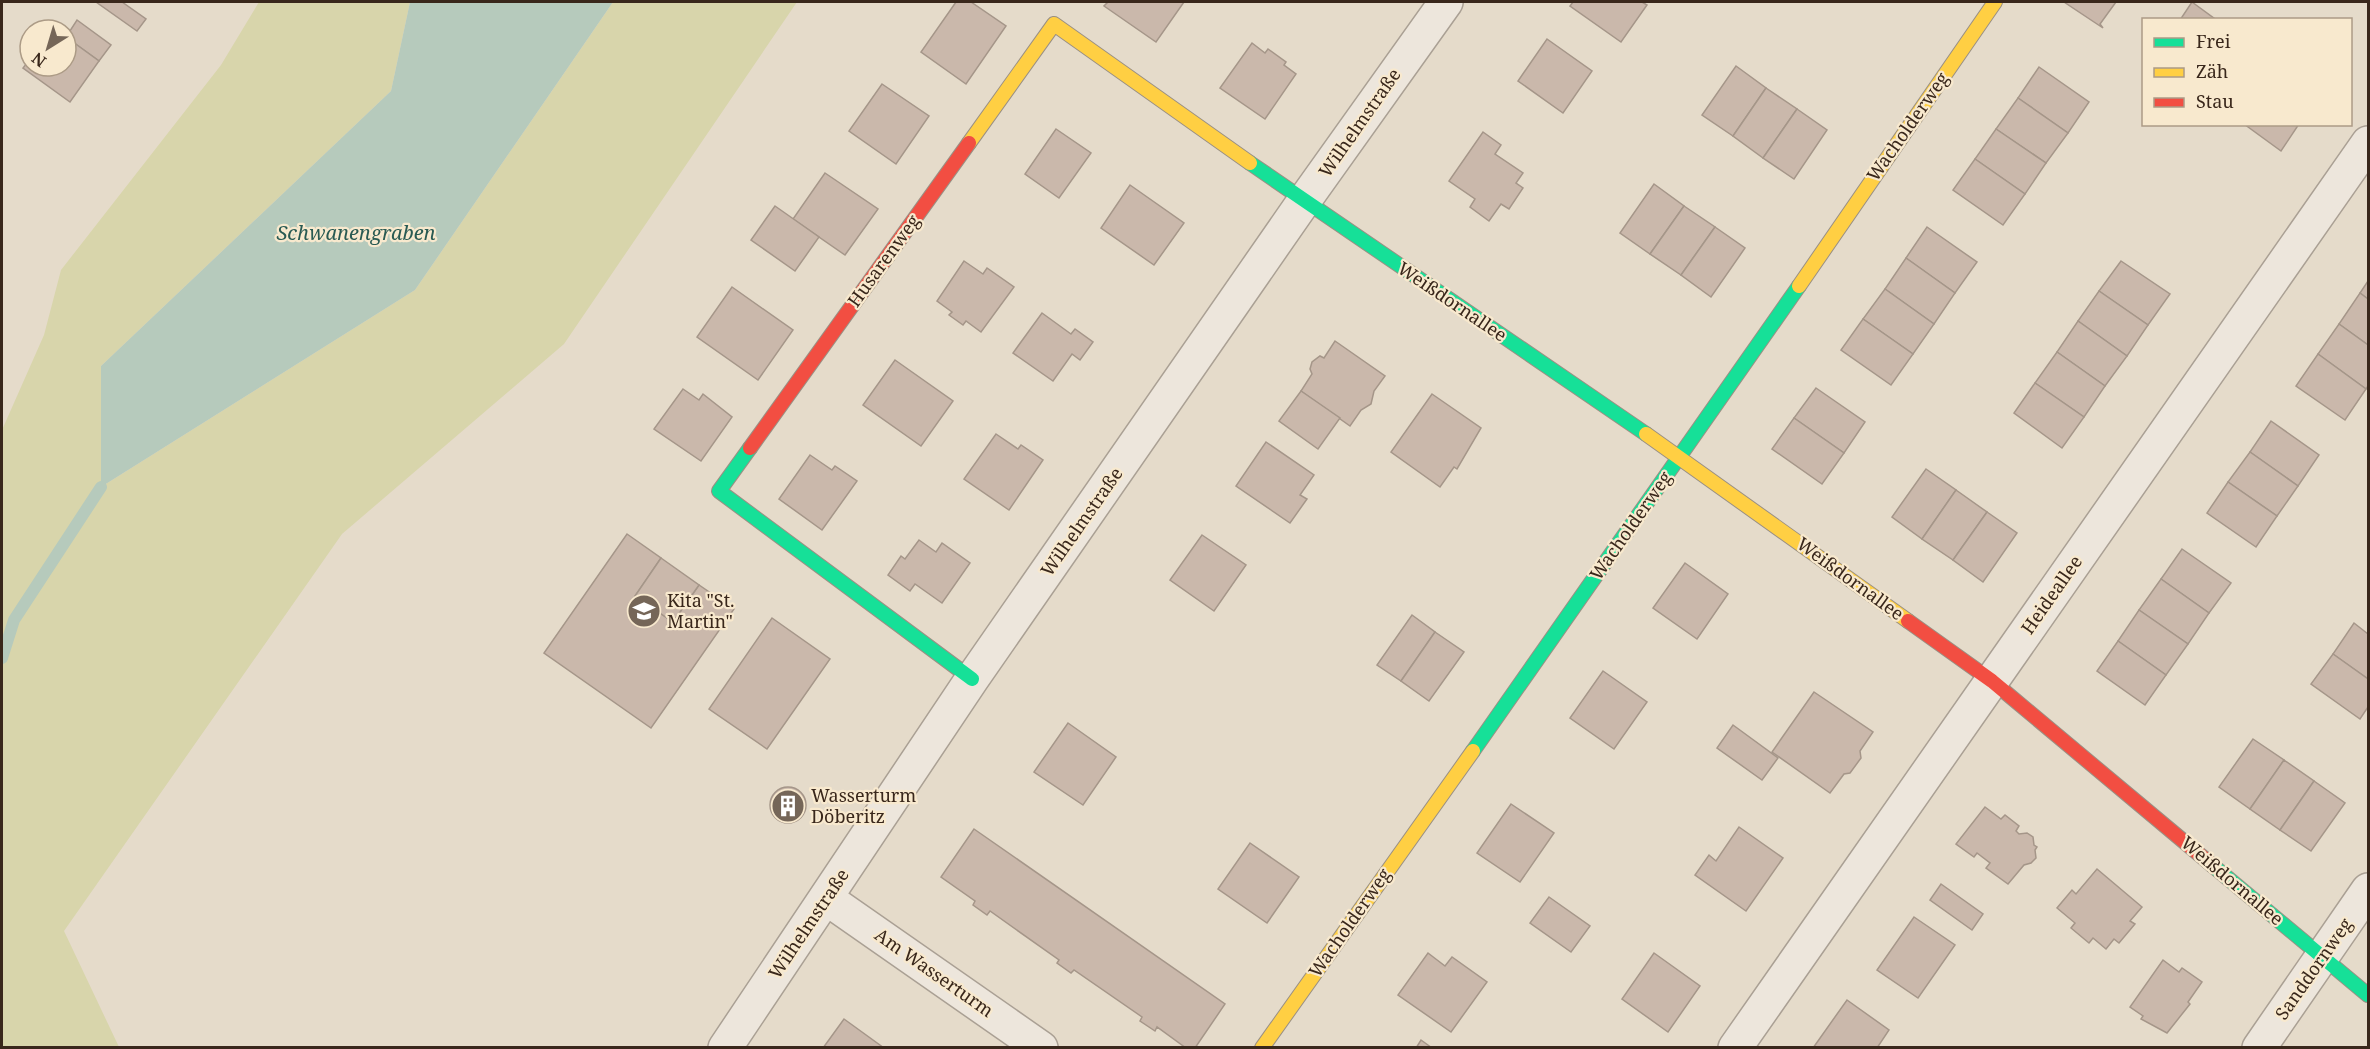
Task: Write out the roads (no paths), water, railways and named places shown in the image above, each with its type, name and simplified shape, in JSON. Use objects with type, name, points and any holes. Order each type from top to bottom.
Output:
[{"type":"street","name":"Wilhelmstraße","points":[[725,1047],[972,679],[1304,201],[1446,2]]},
{"type":"street","name":"Wacholderweg","points":[[1262,1047],[1680,457],[1995,2]]},
{"type":"street","name":"Husarenweg","points":[[972,679],[719,491],[1054,24],[1304,201]]},
{"type":"street","name":"Heideallee","points":[[1735,1047],[2368,143]]},
{"type":"street","name":"Weißdornallee","points":[[1304,201],[1680,457],[1992,681],[2368,995]]},
{"type":"street","name":"Sanddornweg","points":[[2259,1047],[2368,890]]},
{"type":"street","name":"Am Wasserturm","points":[[826,898],[1041,1047]]},
{"type":"water","name":"Schwanengraben","points":[[410,2],[613,2],[415,290],[101,487],[101,366],[391,91]]},
{"type":"waterway","name":"Schwanengraben","points":[[2,658],[14,620],[101,487]]},
{"type":"place","name":"Kita \"St. Martin\"","points":[[644,611]]},
{"type":"place","name":"Wasserturm Döberitz","points":[[788,806]]}]
